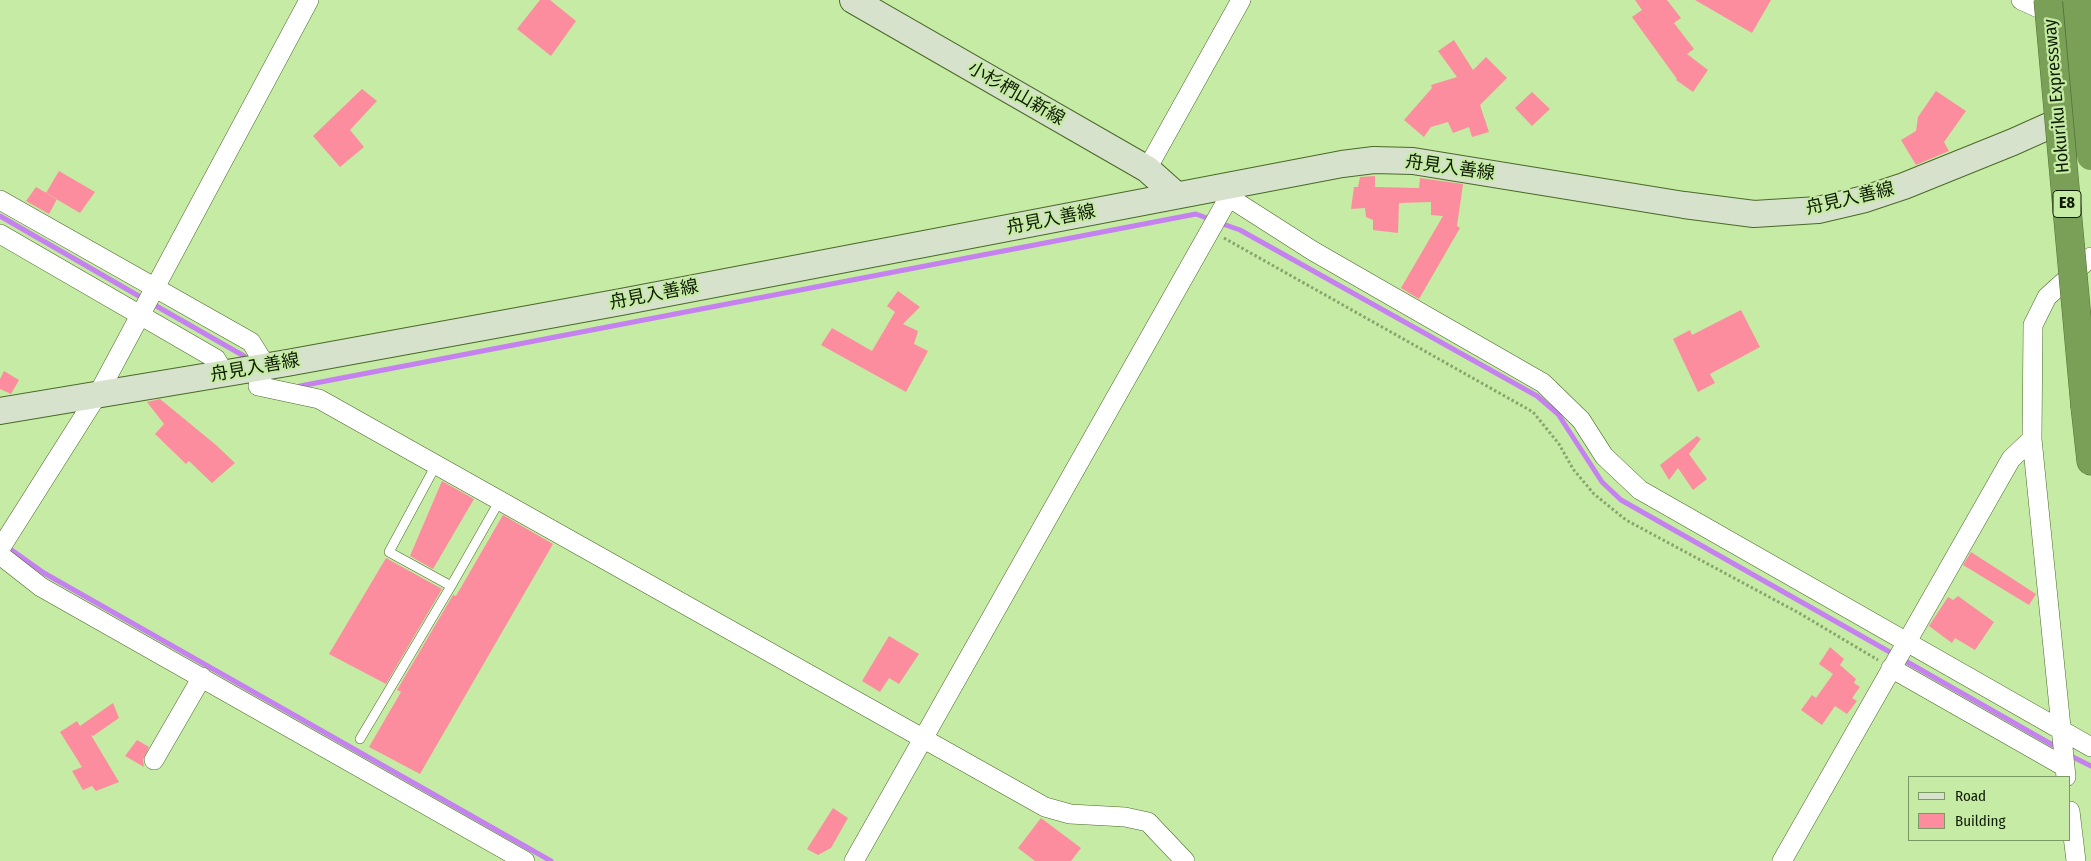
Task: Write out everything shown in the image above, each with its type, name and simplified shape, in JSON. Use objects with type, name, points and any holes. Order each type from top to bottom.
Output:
[{"type":"highway","name":"Hokuriku Expressway","points":[[2048,0],[2091,461]]},
{"type":"highway","name":"Hokuriku Expressway","points":[[2077,0],[2091,156]]},
{"type":"main road","name":"小杉椚山新線","points":[[853,0],[1146,169],[1175,194]]},
{"type":"main road","name":"舟見入善線","points":[[0,410],[266,366],[621,302],[1088,213],[1175,194],[1222,193],[1342,164],[1374,160],[1413,161],[1754,214],[1818,210],[1865,199],[1904,186],[2013,142],[2091,107]]},
{"type":"street","points":[[0,549],[98,394],[309,0]]},
{"type":"street","points":[[1146,169],[1241,0]]},
{"type":"street","points":[[2021,0],[2064,20],[2091,19]]},
{"type":"street","points":[[854,861],[1210,229],[1222,193],[1313,250],[1543,382],[1581,420],[1604,456],[1640,490],[2091,747]]},
{"type":"street","points":[[0,200],[147,300],[216,359],[224,373]]},
{"type":"street","points":[[0,234],[147,300],[251,342],[266,366],[258,386],[319,399],[1045,807],[1070,814],[1124,817],[1148,822],[1185,861]]},
{"type":"street","points":[[2065,772],[2032,439],[2034,325],[2047,297],[2091,257]]},
{"type":"street","points":[[1782,861],[2011,458],[2032,439]]},
{"type":"street","points":[[0,555],[41,586],[525,861]]},
{"type":"street","points":[[1891,668],[2065,772]]},
{"type":"street","points":[[154,760],[202,677]]},
{"type":"street","points":[[2071,819],[2076,861]]},
{"type":"lane","points":[[436,465],[389,552],[451,586]]},
{"type":"lane","points":[[360,739],[500,500]]},
{"type":"path","points":[[1210,229],[1250,254],[1533,412],[1559,444],[1573,468],[1594,494],[1626,520],[1799,613],[1891,668]]},
{"type":"building","points":[[540,0],[550,0],[576,21],[551,56],[517,29]]},
{"type":"building","points":[[1635,0],[1667,0],[1681,18],[1674,23],[1694,49],[1687,54],[1708,70],[1693,92],[1676,80],[1632,17],[1642,10]]},
{"type":"building","points":[[1695,0],[1771,0],[1752,33]]},
{"type":"building","points":[[1454,40],[1473,70],[1486,57],[1507,78],[1480,105],[1489,132],[1472,137],[1469,127],[1453,133],[1448,122],[1431,127],[1424,137],[1404,120],[1432,88],[1431,85],[1457,77],[1438,51]]},
{"type":"building","points":[[362,89],[377,101],[350,130],[364,147],[340,167],[313,136]]},
{"type":"building","points":[[1936,91],[1966,111],[1944,142],[1949,151],[1916,165],[1901,140],[1916,131],[1918,117]]},
{"type":"building","points":[[1532,92],[1550,109],[1532,126],[1515,108]]},
{"type":"building","points":[[59,171],[95,192],[80,213],[46,193]]},
{"type":"building","points":[[1375,176],[1375,187],[1419,188],[1420,178],[1463,184],[1457,226],[1460,228],[1419,299],[1401,288],[1443,216],[1431,215],[1431,202],[1399,203],[1398,233],[1373,230],[1373,220],[1366,217],[1365,208],[1351,209],[1354,187],[1358,187],[1360,177]]},
{"type":"building","points":[[36,187],[57,199],[49,214],[26,201]]},
{"type":"building","points":[[898,291],[920,307],[903,324],[918,331],[914,344],[928,351],[906,392],[821,345],[832,328],[872,351],[895,312],[887,306]]},
{"type":"building","points":[[1741,310],[1760,347],[1710,374],[1715,383],[1698,392],[1673,339],[1690,330],[1692,335]]},
{"type":"building","points":[[4,371],[19,380],[11,394],[0,389],[0,379]]},
{"type":"building","points":[[160,399],[235,463],[212,483],[189,461],[186,464],[155,434],[164,424],[147,402]]},
{"type":"building","points":[[1697,436],[1701,439],[1689,454],[1707,479],[1693,490],[1678,468],[1669,480],[1660,465]]},
{"type":"building","points":[[442,481],[474,499],[433,569],[410,556]]},
{"type":"building","points":[[503,515],[553,544],[420,774],[369,747],[401,692],[397,690],[453,595],[456,596]]},
{"type":"building","points":[[1971,552],[2036,594],[2029,605],[1963,565]]},
{"type":"building","points":[[386,558],[442,589],[386,684],[329,654]]},
{"type":"building","points":[[1958,596],[1994,622],[1975,650],[1955,638],[1952,643],[1929,626],[1948,597],[1953,600]]},
{"type":"building","points":[[889,636],[919,654],[899,684],[889,678],[880,692],[862,681]]},
{"type":"building","points":[[1830,647],[1844,659],[1840,665],[1856,679],[1854,683],[1860,687],[1852,698],[1857,701],[1847,714],[1835,706],[1822,725],[1801,710],[1812,695],[1816,698],[1833,674],[1819,664]]},
{"type":"building","points":[[113,703],[119,718],[93,736],[91,735],[119,782],[96,791],[92,786],[83,790],[72,771],[82,767],[60,732],[77,721],[80,726]]},
{"type":"building","points":[[137,740],[149,747],[143,760],[144,767],[125,756]]},
{"type":"building","points":[[833,808],[848,818],[831,848],[818,855],[807,849]]},
{"type":"building","points":[[1041,818],[1081,848],[1071,861],[1035,861],[1018,848]]},
{"type":"waterway","points":[[300,386],[1196,214],[1212,220]]},
{"type":"waterway","points":[[0,216],[144,299]]},
{"type":"waterway","points":[[1220,223],[1240,230],[1537,396],[1558,414],[1602,482],[1621,500],[1895,655]]},
{"type":"waterway","points":[[151,303],[244,356]]},
{"type":"waterway","points":[[6,546],[44,573],[551,861]]},
{"type":"waterway","points":[[1902,659],[2058,748]]},
{"type":"waterway","points":[[2067,754],[2091,766]]}]
